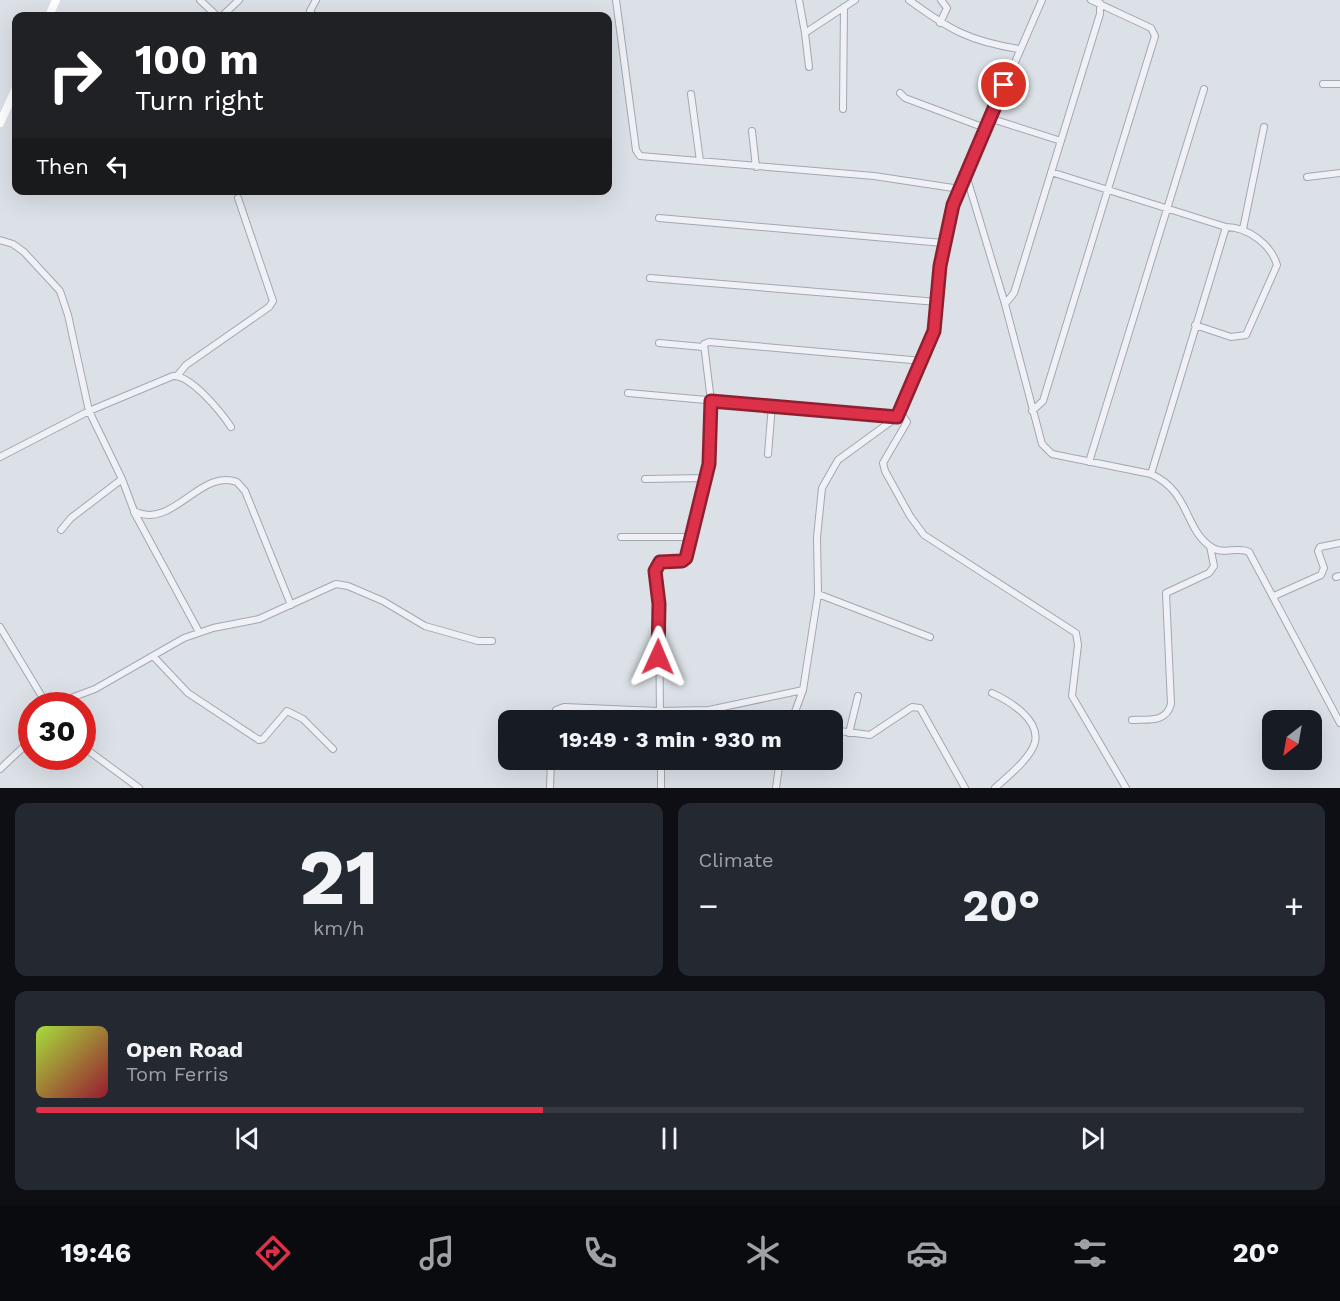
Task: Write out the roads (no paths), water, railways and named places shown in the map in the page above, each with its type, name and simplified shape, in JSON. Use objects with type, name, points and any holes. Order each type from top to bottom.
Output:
[{"type":"main road","points":[[0,123],[12,97]]},
{"type":"street","points":[[200,0],[215,12]]},
{"type":"street","points":[[225,12],[239,0]]},
{"type":"street","points":[[616,0],[637,154],[644,158],[874,176],[960,189]]},
{"type":"street","points":[[799,0],[806,33],[809,68]]},
{"type":"street","points":[[806,33],[855,0]]},
{"type":"street","points":[[909,0],[940,23],[971,38],[1019,49]]},
{"type":"street","points":[[940,23],[947,8],[941,0]]},
{"type":"street","points":[[796,710],[803,690],[818,594],[818,516],[826,478],[837,460],[899,415],[934,331],[944,243],[960,189],[1042,0]]},
{"type":"street","points":[[1032,411],[1043,401],[1155,36],[1151,28],[1101,2],[1091,0]]},
{"type":"street","points":[[1005,304],[1014,292],[1100,14],[1101,2]]},
{"type":"street","points":[[843,109],[844,7]]},
{"type":"street","points":[[1323,84],[1340,84]]},
{"type":"street","points":[[1089,462],[1204,89]]},
{"type":"street","points":[[900,93],[905,98],[985,128]]},
{"type":"street","points":[[691,94],[700,162]]},
{"type":"street","points":[[989,118],[1060,141]]},
{"type":"street","points":[[1243,229],[1264,127]]},
{"type":"street","points":[[752,130],[756,167]]},
{"type":"street","points":[[1051,172],[1226,227],[1243,229],[1262,243],[1276,265],[1251,328],[1246,335],[1236,338],[1195,325]]},
{"type":"street","points":[[1307,177],[1340,173]]},
{"type":"street","points":[[966,175],[1005,304],[1039,437],[1046,449],[1052,454],[1151,474],[1173,488],[1200,535],[1209,546],[1214,566],[1209,573],[1166,593],[1171,704],[1168,714],[1162,719],[1132,720]]},
{"type":"street","points":[[0,457],[89,411],[177,375],[186,365],[268,307],[273,301],[238,198]]},
{"type":"street","points":[[658,218],[944,243]]},
{"type":"street","points":[[1151,474],[1226,227]]},
{"type":"street","points":[[0,240],[14,244],[24,252],[60,291],[68,315],[89,411],[122,479],[134,511],[198,632]]},
{"type":"street","points":[[650,278],[937,302]]},
{"type":"street","points":[[659,710],[659,604],[655,571],[660,562],[685,559],[706,478],[711,401],[703,347],[705,342],[923,361]]},
{"type":"street","points":[[659,343],[703,347]]},
{"type":"street","points":[[177,375],[190,382],[220,411],[231,427]]},
{"type":"street","points":[[628,393],[899,415],[907,422],[883,463],[885,471],[910,516],[930,539],[1077,633],[1078,645],[1072,696],[1126,788]]},
{"type":"street","points":[[768,454],[772,405]]},
{"type":"street","points":[[645,478],[706,478]]},
{"type":"street","points":[[61,530],[70,518],[122,479]]},
{"type":"street","points":[[134,511],[144,515],[160,513],[221,480],[237,482],[245,491],[291,604]]},
{"type":"street","points":[[621,537],[691,537]]},
{"type":"street","points":[[1274,596],[1320,575],[1324,568],[1318,551],[1320,547],[1340,543]]},
{"type":"street","points":[[1209,546],[1219,550],[1240,549],[1249,552],[1340,723]]},
{"type":"street","points":[[87,692],[198,632],[259,619],[329,586],[342,584],[382,602],[425,626],[478,641],[492,641]]},
{"type":"street","points":[[818,594],[930,637]]},
{"type":"street","points":[[0,627],[39,692]]},
{"type":"street","points":[[153,656],[188,693],[259,740],[263,739],[287,711],[310,725],[333,749]]},
{"type":"street","points":[[709,710],[803,690]]},
{"type":"street","points":[[992,693],[1020,709],[1035,734],[1035,740],[1027,755],[995,788]]},
{"type":"street","points":[[849,733],[858,696]]},
{"type":"street","points":[[556,710],[564,707],[635,710]]},
{"type":"street","points":[[843,732],[873,734],[912,707],[920,708],[962,787]]},
{"type":"street","points":[[0,769],[18,752]]},
{"type":"street","points":[[96,756],[139,788]]},
{"type":"street","points":[[550,788],[551,770]]},
{"type":"street","points":[[661,770],[661,788]]},
{"type":"street","points":[[776,788],[778,770]]}]
